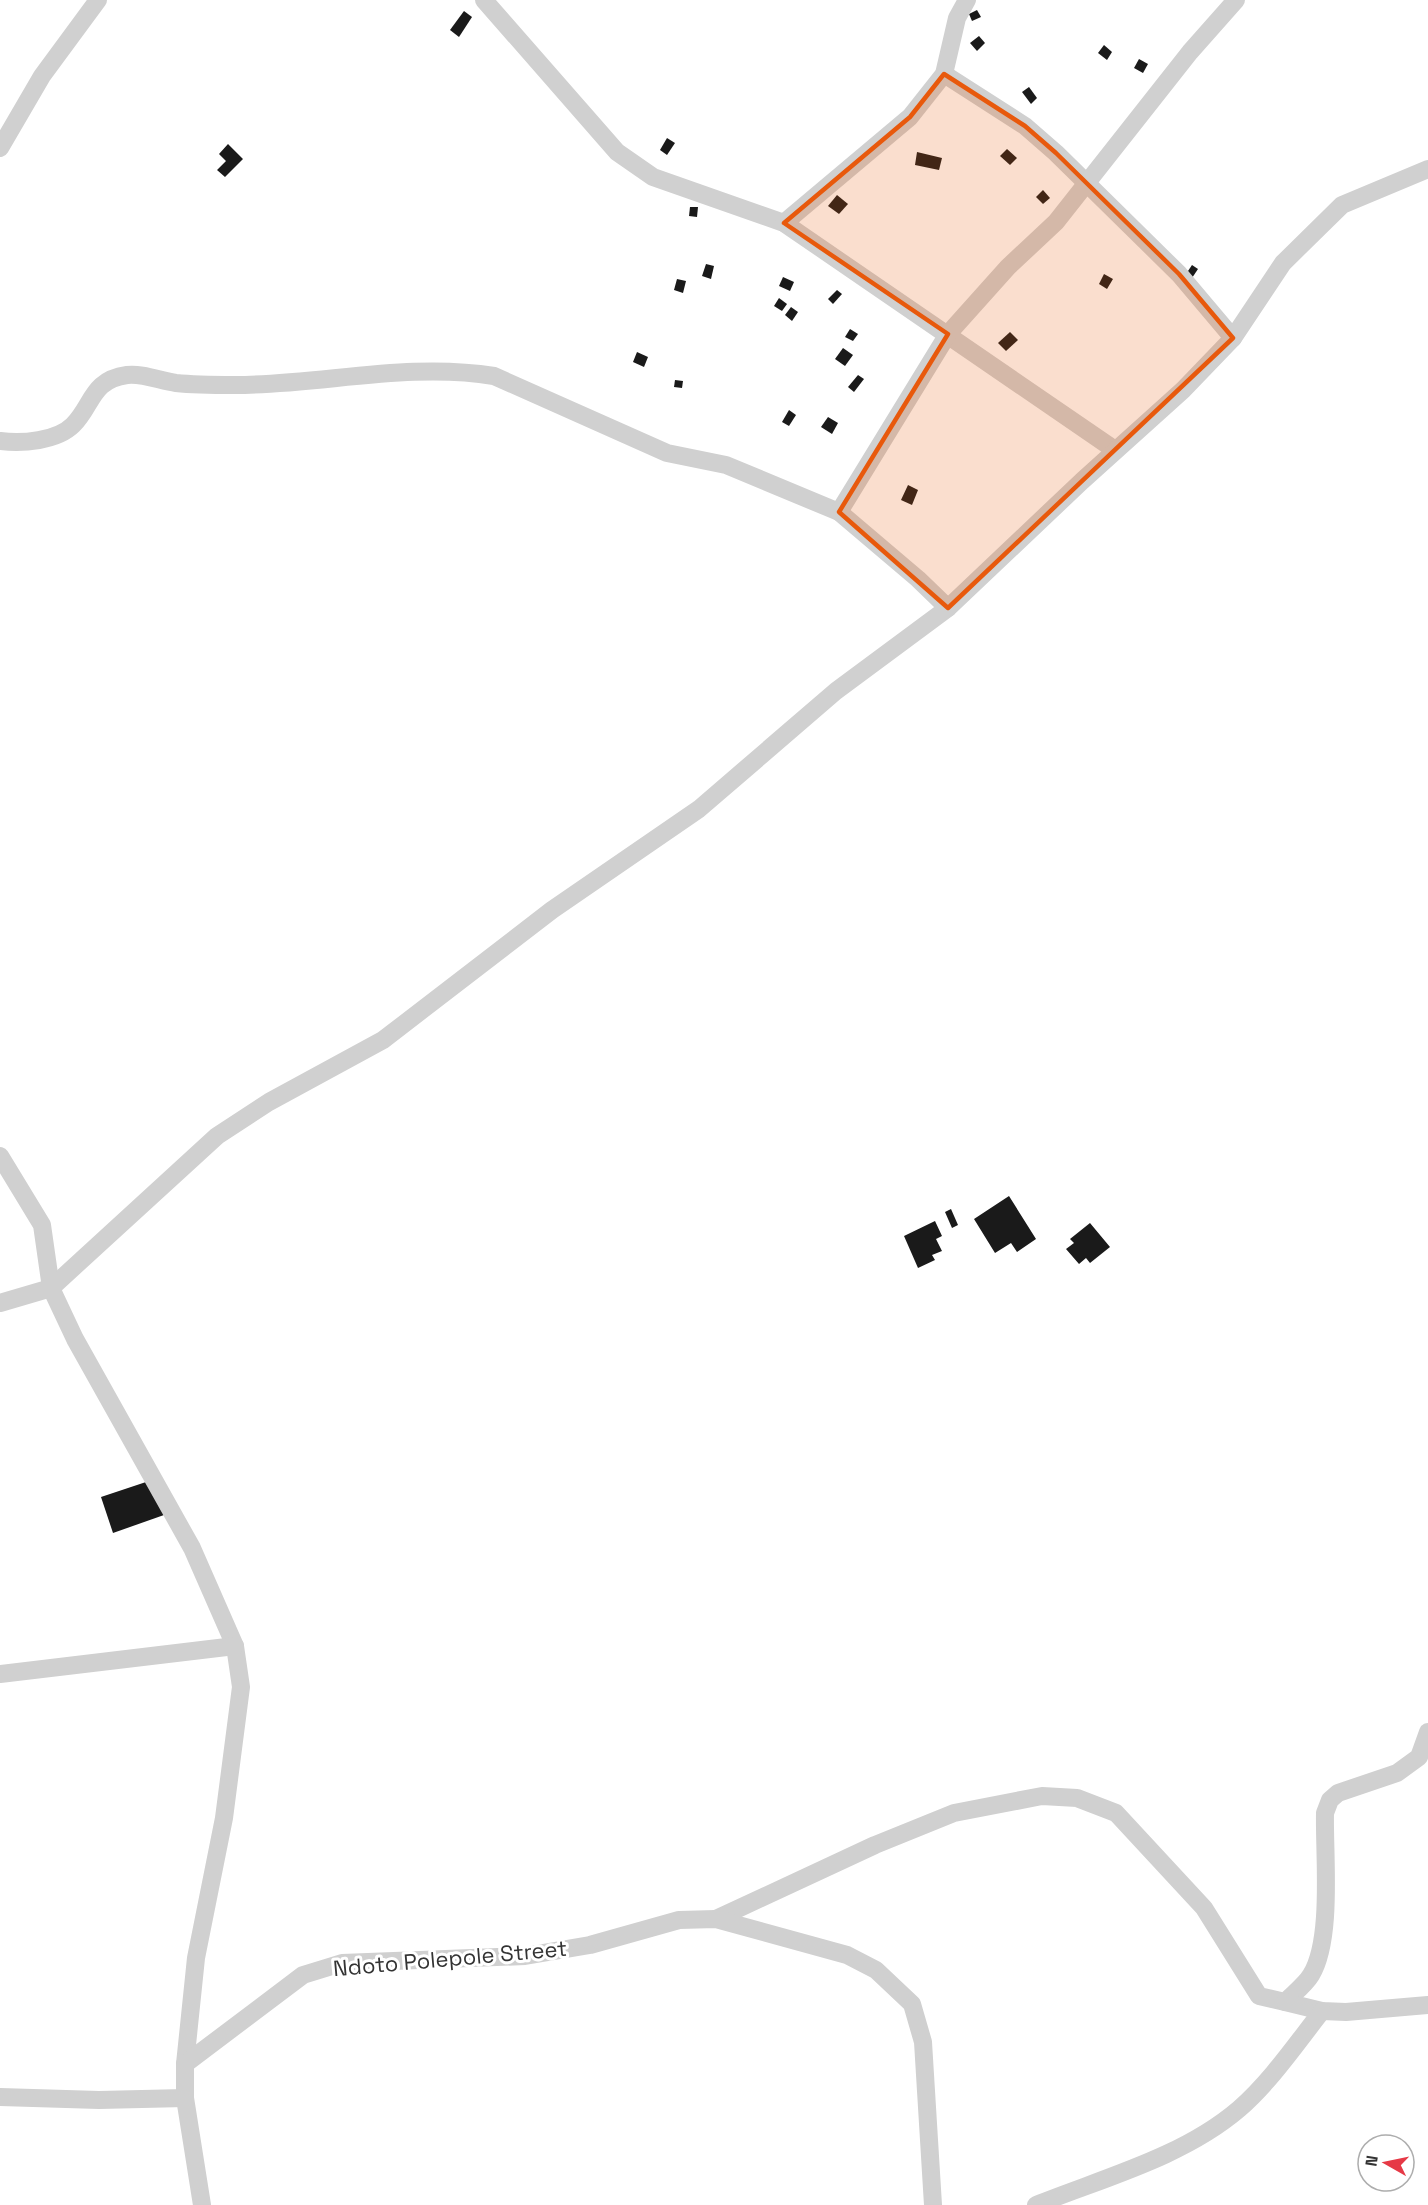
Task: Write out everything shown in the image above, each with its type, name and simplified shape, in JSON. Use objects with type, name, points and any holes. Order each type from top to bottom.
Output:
[{"type":"street","points":[[0,148],[42,76],[98,0]]},
{"type":"street","points":[[484,0],[617,152],[653,177],[784,223],[1115,450]]},
{"type":"street","points":[[784,223],[910,117],[944,74],[957,18],[967,0]]},
{"type":"street","points":[[839,512],[948,334],[1008,267],[1056,222],[1190,52],[1236,0]]},
{"type":"street","points":[[944,74],[1025,126],[1088,183],[1179,274],[1233,338]]},
{"type":"street","points":[[0,1303],[51,1288],[218,1136],[269,1102],[383,1040],[552,910],[699,809],[836,691],[948,608],[1115,450],[1183,390],[1233,338],[1283,263],[1342,205],[1428,169]]},
{"type":"street","points":[[0,441],[48,438],[65,433],[75,423],[93,392],[110,380],[128,374],[176,383],[237,385],[360,375],[467,372],[504,379],[667,453],[726,465],[839,512],[918,579],[948,608]]},
{"type":"street","points":[[0,1156],[42,1225],[51,1288],[101,1389],[192,1548],[236,1646],[241,1687],[224,1818],[196,1958],[185,2064],[185,2098],[202,2205]]},
{"type":"street","points":[[0,1674],[236,1646]]},
{"type":"street","points":[[1285,2002],[1310,1977],[1316,1964],[1325,1896],[1325,1813],[1330,1800],[1338,1793],[1397,1773],[1419,1757],[1428,1732]]},
{"type":"street","points":[[716,1919],[875,1845],[954,1814],[1042,1796],[1077,1798],[1116,1813],[1204,1908],[1259,1996],[1271,2001],[1322,2011],[1428,2005]]},
{"type":"street","name":"Ndoto Polepole Street","points":[[185,2064],[303,1975],[342,1963],[525,1956],[590,1945],[679,1920],[716,1919],[847,1955],[876,1970],[912,2004],[922,2042],[933,2205]]},
{"type":"street","points":[[1036,2205],[1123,2173],[1188,2142],[1238,2111],[1263,2086],[1322,2011]]},
{"type":"street","points":[[0,2097],[99,2100],[185,2098]]},
{"type":"highlighted area","points":[[944,74],[1025,126],[1056,153],[1179,274],[1233,338],[948,608],[839,512],[948,334],[784,223],[910,117]]},
{"type":"building","points":[[977,10],[981,17],[972,21],[969,14]]},
{"type":"building","points":[[464,11],[472,17],[459,37],[450,30]]},
{"type":"building","points":[[979,36],[985,43],[977,51],[970,43]]},
{"type":"building","points":[[1104,45],[1112,52],[1107,60],[1098,53]]},
{"type":"building","points":[[1139,59],[1148,64],[1143,73],[1134,68]]},
{"type":"building","points":[[1029,87],[1037,98],[1031,104],[1022,92]]},
{"type":"building","points":[[667,138],[675,143],[667,155],[660,150]]},
{"type":"building","points":[[228,144],[243,159],[225,177],[217,170],[226,161],[219,154]]},
{"type":"building","points":[[1007,149],[1017,158],[1010,165],[1000,156]]},
{"type":"building","points":[[917,152],[942,158],[939,170],[915,165]]},
{"type":"building","points":[[1043,190],[1050,198],[1043,204],[1036,197]]},
{"type":"building","points":[[837,195],[848,204],[839,214],[828,206]]},
{"type":"building","points":[[690,207],[698,207],[697,217],[689,216]]},
{"type":"building","points":[[706,264],[714,266],[711,279],[702,276]]},
{"type":"building","points":[[1192,265],[1198,269],[1192,278],[1186,274]]},
{"type":"building","points":[[1104,274],[1113,279],[1107,289],[1099,284]]},
{"type":"building","points":[[783,277],[794,282],[790,291],[779,286]]},
{"type":"building","points":[[677,279],[686,281],[683,293],[674,290]]},
{"type":"building","points":[[837,290],[842,294],[833,304],[828,299]]},
{"type":"building","points":[[779,298],[787,304],[782,311],[774,306]]},
{"type":"building","points":[[791,307],[798,312],[792,321],[785,315]]},
{"type":"building","points":[[850,329],[858,334],[853,341],[845,337]]},
{"type":"building","points":[[1010,332],[1018,340],[1006,351],[998,343]]},
{"type":"building","points":[[843,348],[853,355],[845,366],[835,359]]},
{"type":"building","points":[[637,352],[648,357],[644,367],[633,362]]},
{"type":"building","points":[[858,375],[864,379],[854,392],[848,387]]},
{"type":"building","points":[[675,380],[683,381],[682,388],[674,387]]},
{"type":"building","points":[[789,410],[796,415],[789,426],[782,422]]},
{"type":"building","points":[[828,417],[838,423],[832,434],[821,427]]},
{"type":"building","points":[[908,485],[918,490],[912,505],[901,500]]},
{"type":"building","points":[[1009,1196],[1036,1239],[1017,1252],[1011,1243],[995,1253],[974,1219]]},
{"type":"building","points":[[951,1209],[958,1225],[952,1228],[945,1212]]},
{"type":"building","points":[[935,1221],[942,1236],[936,1239],[942,1251],[932,1255],[935,1260],[918,1268],[904,1236]]},
{"type":"building","points":[[1090,1223],[1110,1247],[1090,1263],[1086,1258],[1079,1264],[1066,1249],[1074,1243],[1070,1239]]},
{"type":"building","points":[[152,1480],[164,1515],[113,1533],[101,1497]]}]
